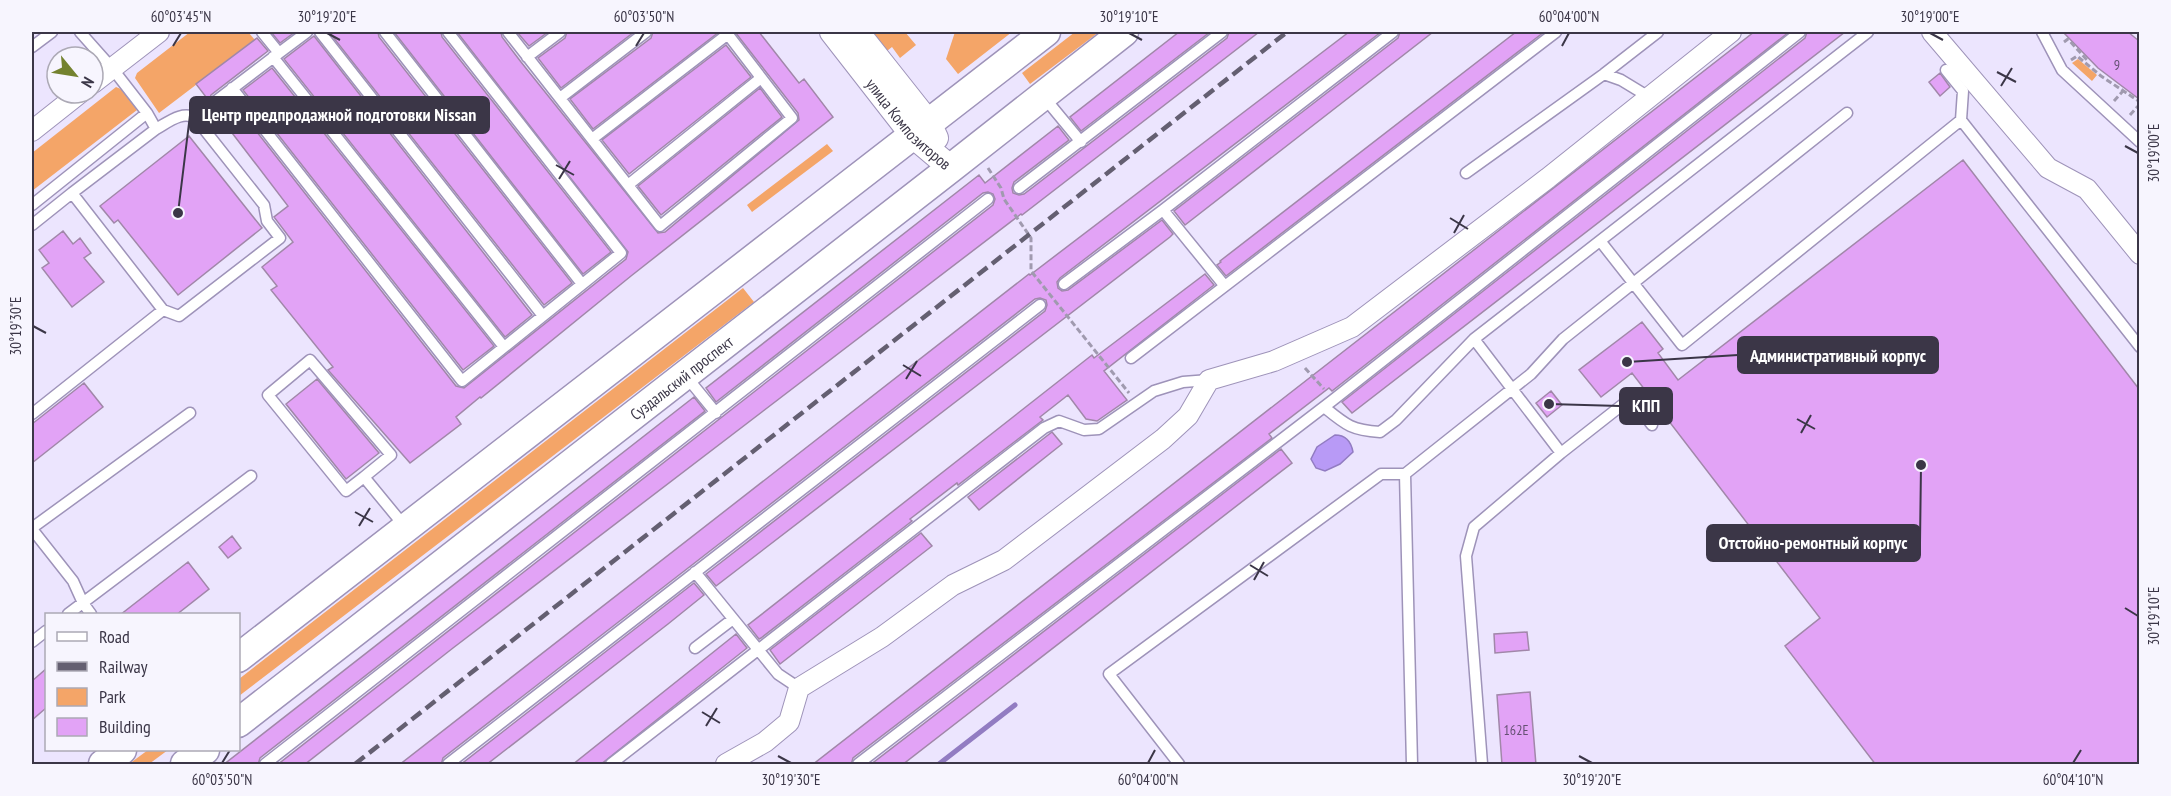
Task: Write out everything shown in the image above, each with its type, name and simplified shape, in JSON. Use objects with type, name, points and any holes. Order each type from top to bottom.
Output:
[{"type":"main road","points":[[240,656],[1046,32]]},
{"type":"main road","name":"Суздальский проспект","points":[[240,721],[1124,32]]},
{"type":"main road","points":[[103,765],[121,751]]},
{"type":"main road","points":[[185,765],[204,751]]},
{"type":"street","points":[[105,74],[159,32]]},
{"type":"street","name":"улица Композиторов","points":[[831,32],[921,130],[951,168]]},
{"type":"street","name":"улица Композиторов","points":[[857,32],[921,130]]},
{"type":"street","points":[[726,765],[765,742],[789,722],[799,688],[882,637],[953,585],[1004,560],[1180,424],[1188,416],[1209,380],[1274,361],[1352,327],[1548,178],[1731,32]]},
{"type":"street","points":[[1932,32],[2048,168],[2087,189],[2139,254]]},
{"type":"street","points":[[32,131],[65,105]]},
{"type":"lane","points":[[32,48],[52,32]]},
{"type":"lane","points":[[80,32],[112,68],[147,113],[156,129]]},
{"type":"lane","points":[[262,32],[276,55],[504,347]]},
{"type":"lane","points":[[216,101],[307,32]]},
{"type":"lane","points":[[320,32],[543,316]]},
{"type":"lane","points":[[385,32],[582,284]]},
{"type":"lane","points":[[232,88],[462,381],[621,253],[448,32]]},
{"type":"lane","points":[[508,32],[660,226],[792,118],[727,33],[592,139]]},
{"type":"lane","points":[[527,57],[560,32]]},
{"type":"lane","points":[[560,98],[646,32]]},
{"type":"lane","points":[[1019,188],[1222,32]]},
{"type":"lane","points":[[1064,284],[1393,32]]},
{"type":"lane","points":[[1131,358],[1556,32]]},
{"type":"lane","points":[[1466,172],[1604,74],[1658,32]]},
{"type":"lane","points":[[858,765],[1328,403],[1800,32]]},
{"type":"lane","points":[[1328,403],[1347,425],[1358,431],[1380,432],[1396,420],[1474,339],[1868,32]]},
{"type":"lane","points":[[2042,32],[2062,70],[2139,142]]},
{"type":"lane","points":[[1946,70],[1963,91],[1962,120],[2139,347]]},
{"type":"lane","points":[[1604,74],[1621,80],[1648,97]]},
{"type":"lane","points":[[628,185],[761,78]]},
{"type":"lane","points":[[1043,96],[1081,142]]},
{"type":"lane","points":[[32,205],[147,113]]},
{"type":"lane","points":[[1179,765],[1109,674],[1381,474],[1405,474],[1532,374],[1563,339],[1632,282],[1847,113]]},
{"type":"lane","points":[[32,225],[72,193],[156,129],[176,118],[192,115],[264,205],[267,221],[280,238],[179,316],[163,310],[72,193]]},
{"type":"lane","points":[[1601,242],[1682,345],[1962,120]]},
{"type":"lane","points":[[265,765],[988,199]]},
{"type":"lane","points":[[1163,210],[1224,285]]},
{"type":"lane","points":[[448,765],[1040,305]]},
{"type":"lane","points":[[32,414],[163,310]]},
{"type":"lane","points":[[1474,339],[1561,453]]},
{"type":"lane","points":[[310,360],[391,455],[364,477],[346,491],[268,395],[310,360]]},
{"type":"lane","points":[[685,375],[716,413]]},
{"type":"lane","points":[[611,765],[1044,428],[1059,421],[1084,430],[1098,429],[1154,391],[1183,382],[1209,380]]},
{"type":"lane","points":[[1482,765],[1466,556],[1474,527],[1561,453],[1631,398],[1653,425]]},
{"type":"lane","points":[[90,613],[73,581],[32,528],[190,413]]},
{"type":"lane","points":[[1405,474],[1412,765]]},
{"type":"lane","points":[[70,613],[251,476]]},
{"type":"lane","points":[[364,477],[406,528]]},
{"type":"lane","points":[[695,572],[778,674],[799,688]]},
{"type":"lane","points":[[695,648],[733,619]]},
{"type":"lane","points":[[32,642],[45,632]]},
{"type":"path","points":[[2059,45],[2068,39],[2087,60]]},
{"type":"path","points":[[2068,62],[2077,56],[2139,103],[2130,114]]},
{"type":"path","points":[[2112,103],[2123,91]]},
{"type":"path","points":[[1274,361],[1307,368],[1328,403]]},
{"type":"green space","points":[[190,32],[248,32],[255,40],[159,113],[135,78],[137,73]]},
{"type":"green space","points":[[865,32],[905,32],[916,45],[900,58],[892,47],[883,54]]},
{"type":"green space","points":[[955,32],[1012,32],[958,74],[946,59]]},
{"type":"green space","points":[[1075,32],[1099,32],[1030,84],[1022,73]]},
{"type":"green space","points":[[2078,59],[2097,75],[2092,81],[2072,63]]},
{"type":"green space","points":[[116,87],[126,93],[137,110],[32,191],[32,153],[93,105],[105,105],[105,96]]},
{"type":"green space","points":[[827,144],[833,151],[752,212],[747,205]]},
{"type":"green space","points":[[743,288],[754,302],[240,695],[240,678]]},
{"type":"green space","points":[[147,751],[167,751],[149,764],[129,764]]},
{"type":"shaded area","points":[[1335,435],[1347,439],[1353,452],[1340,464],[1325,471],[1316,468],[1311,459],[1317,447]]},
{"type":"building","points":[[271,32],[295,32],[280,43]]},
{"type":"building","points":[[329,32],[378,32],[379,37],[572,283],[544,305]]},
{"type":"building","points":[[394,32],[441,32],[442,37],[611,252],[583,274]]},
{"type":"building","points":[[457,32],[501,32],[502,37],[521,62],[658,233],[665,232],[799,120],[798,113],[735,32],[759,32],[799,83],[804,79],[833,117],[480,397],[456,417],[461,424],[410,463],[328,370],[333,367],[271,290],[277,286],[262,267],[293,242],[274,217],[288,206],[213,108],[220,107],[231,99],[456,386],[464,388],[626,259],[628,252]]},
{"type":"building","points":[[517,32],[548,32],[529,46]]},
{"type":"building","points":[[567,32],[634,32],[561,88],[538,58],[565,38]]},
{"type":"building","points":[[653,32],[719,32],[593,129],[570,99],[651,38]]},
{"type":"building","points":[[1179,32],[1210,32],[1081,131],[1070,117]]},
{"type":"building","points":[[1229,32],[1259,32],[453,648],[304,765],[277,765],[993,205],[995,199],[993,194],[983,193],[716,402],[706,388],[979,175],[985,183],[1058,126],[1069,140],[1014,182],[1013,193],[1024,194],[1227,38]]},
{"type":"building","points":[[1349,32],[1381,32],[1060,278],[1057,282],[1058,288],[1062,291],[1068,290],[1162,220],[1173,234],[1170,237],[716,586],[706,574],[1045,311],[1046,300],[1035,299],[443,758],[441,765],[399,765],[1029,274]]},
{"type":"building","points":[[1400,32],[1433,32],[1185,225],[1174,211],[1398,38]]},
{"type":"building","points":[[1516,32],[1544,32],[1226,276],[1217,265],[1220,261]]},
{"type":"building","points":[[1754,32],[1789,32],[1332,391],[1329,388],[1269,434],[1272,438],[853,758],[851,765],[812,765]]},
{"type":"building","points":[[1807,32],[1845,32],[1352,413],[1342,402],[1805,38]]},
{"type":"building","points":[[2063,32],[2128,32],[2139,41],[2139,99],[2098,68]]},
{"type":"building","points":[[314,36],[532,315],[505,337],[284,59]]},
{"type":"building","points":[[257,38],[268,51],[211,95],[209,101],[196,84]]},
{"type":"building","points":[[726,45],[751,77],[629,174],[602,140]]},
{"type":"building","points":[[272,68],[494,346],[463,370],[243,90]]},
{"type":"building","points":[[1940,73],[1950,87],[1940,96],[1929,82]]},
{"type":"building","points":[[760,88],[782,117],[661,215],[638,186]]},
{"type":"building","points":[[189,136],[262,228],[178,295],[118,220],[114,223],[100,206]]},
{"type":"building","points":[[1963,160],[2139,389],[2139,765],[1876,765],[1785,646],[1820,618],[1632,373],[1601,397],[1579,370],[1642,322],[1663,349],[1658,353],[1678,380]]},
{"type":"building","points":[[63,231],[73,244],[80,238],[91,253],[84,258],[104,282],[72,307],[42,268],[49,263],[39,250]]},
{"type":"building","points":[[1205,274],[1214,285],[1104,371],[1127,400],[1097,421],[1086,419],[1068,395],[1040,417],[1043,420],[910,519],[912,521],[759,639],[748,625],[1092,355],[1094,358]]},
{"type":"building","points":[[317,379],[379,453],[346,479],[286,404]]},
{"type":"building","points":[[84,383],[103,407],[32,463],[32,424]]},
{"type":"building","points":[[1551,391],[1562,405],[1547,417],[1536,403]]},
{"type":"building","points":[[694,397],[705,411],[260,758],[258,765],[223,765]]},
{"type":"building","points":[[1052,432],[1062,444],[979,510],[968,497]]},
{"type":"building","points":[[1281,449],[1292,463],[902,765],[870,765]]},
{"type":"building","points":[[921,533],[932,546],[780,664],[770,650]]},
{"type":"building","points":[[232,536],[241,548],[228,558],[219,547]]},
{"type":"building","points":[[188,562],[209,589],[179,613],[123,613]]},
{"type":"building","points":[[694,583],[704,595],[668,624],[486,765],[460,765]]},
{"type":"building","points":[[1527,632],[1529,650],[1495,653],[1494,634]]},
{"type":"building","points":[[736,634],[747,648],[600,765],[572,765]]},
{"type":"building","points":[[45,670],[45,709],[32,720],[32,681]]},
{"type":"building","points":[[1530,692],[1536,765],[1502,765],[1497,695]]},
{"type":"waterway","points":[[939,764],[1015,705]]},
{"type":"railway","points":[[355,764],[1287,32]]},
{"type":"place","name":"Центр предпродажной подготовки Nissan","points":[[178,213]]},
{"type":"place","name":"Административный корпус","points":[[1627,362]]},
{"type":"place","name":"КПП","points":[[1549,404]]},
{"type":"place","name":"Отстойно-ремонтный корпус","points":[[1921,465]]}]
